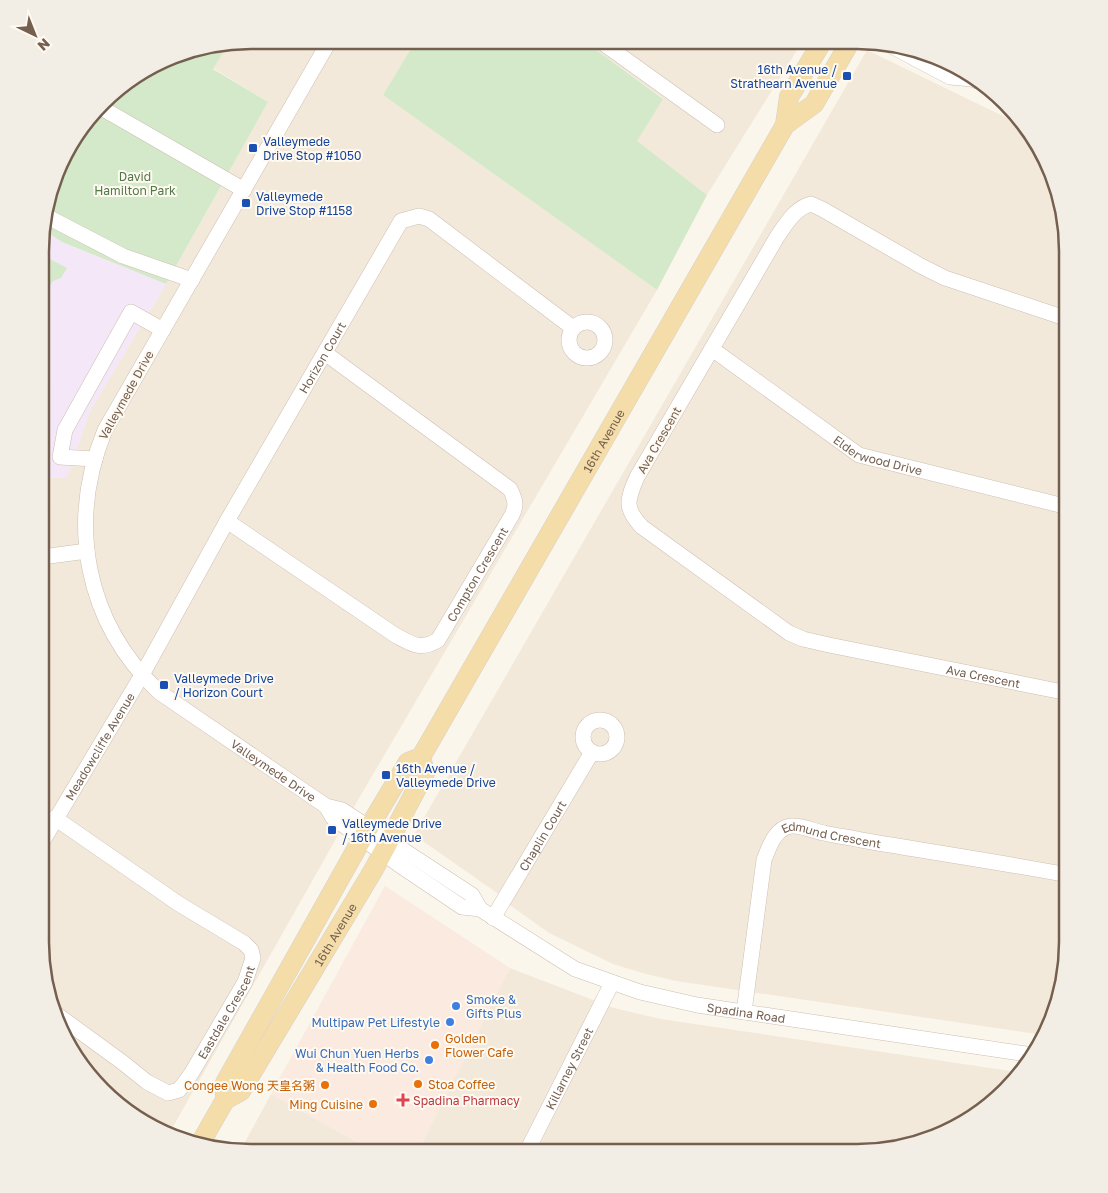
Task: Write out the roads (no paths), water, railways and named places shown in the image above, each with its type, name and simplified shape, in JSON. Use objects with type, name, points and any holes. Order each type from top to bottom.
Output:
[{"type":"main road","name":"16th Avenue","points":[[203,1138],[225,1100],[225,1083],[366,833],[408,762],[421,757],[785,125],[789,97],[818,49]]},
{"type":"main road","name":"16th Avenue","points":[[785,125],[814,104],[846,49]]},
{"type":"main road","name":"16th Avenue","points":[[225,1100],[241,1091],[385,847],[424,773],[421,757]]},
{"type":"street","name":"Valleymede Drive","points":[[325,49],[105,430],[89,483],[85,514],[87,551],[96,596],[110,627],[126,655],[142,675],[159,692],[326,806],[333,818],[366,833]]},
{"type":"street","points":[[611,49],[717,125]]},
{"type":"street","points":[[911,57],[950,77],[959,77]]},
{"type":"street","points":[[106,110],[244,190]]},
{"type":"street","name":"Ava Crescent","points":[[1059,316],[945,278],[811,204],[804,206],[795,214],[777,237],[662,434],[631,492],[629,505],[632,516],[642,527],[789,633],[803,638],[1059,691]]},
{"type":"street","name":"Horizon Court","points":[[142,675],[228,521],[401,221],[419,216],[429,219],[573,328]]},
{"type":"street","points":[[51,219],[123,256],[192,280]]},
{"type":"street","points":[[95,459],[60,456],[64,430],[131,312],[163,330]]},
{"type":"street","name":"Elderwood Drive","points":[[712,349],[859,454],[1059,505]]},
{"type":"street","name":"Compton Crescent","points":[[228,521],[395,635],[416,646],[429,646],[438,640],[512,515],[516,507],[515,499],[510,489],[325,353]]},
{"type":"street","points":[[49,556],[87,551]]},
{"type":"street","name":"Meadowcliffe Avenue","points":[[49,829],[142,675]]},
{"type":"street","name":"Chaplin Court","points":[[493,918],[592,752]]},
{"type":"street","name":"Eastdale Crescent","points":[[55,818],[179,904],[244,943],[251,950],[253,958],[245,982],[192,1074],[179,1090],[168,1092],[147,1082],[65,1020]]},
{"type":"street","name":"Edmund Crescent","points":[[744,1012],[764,860],[770,844],[780,830],[790,826],[802,827],[823,833],[915,850],[1059,874]]},
{"type":"street","name":"Spadina Road","points":[[366,833],[462,907],[480,909],[575,969],[612,983],[640,992],[697,1005],[1025,1054]]},
{"type":"street","name":"Killarney Street","points":[[531,1144],[612,983]]},
{"type":"place","name":"16th Avenue / Strathearn Avenue","points":[[847,76]]},
{"type":"place","name":"Valleymede Drive Stop #1050","points":[[253,148]]},
{"type":"place","name":"Valleymede Drive Stop #1158","points":[[246,203]]},
{"type":"place","name":"Valleymede Drive / Horizon Court","points":[[164,685]]},
{"type":"place","name":"16th Avenue / Valleymede Drive","points":[[386,775]]},
{"type":"place","name":"Valleymede Drive / 16th Avenue","points":[[332,830]]},
{"type":"place","name":"Smoke & Gifts Plus","points":[[456,1006]]},
{"type":"place","name":"Multipaw Pet Lifestyle","points":[[450,1022]]},
{"type":"place","name":"Golden Flower Cafe","points":[[435,1045]]},
{"type":"place","name":"Wui Chun Yuen Herbs & Health Food Co.","points":[[429,1060]]},
{"type":"place","name":"Stoa Coffee","points":[[418,1084]]},
{"type":"place","name":"Congee Wong 天皇名粥","points":[[325,1085]]},
{"type":"place","name":"Spadina Pharmacy","points":[[403,1100]]},
{"type":"place","name":"Ming Cuisine","points":[[373,1104]]},
{"type":"park label","name":"David Hamilton Park","points":[[135,183]]}]
